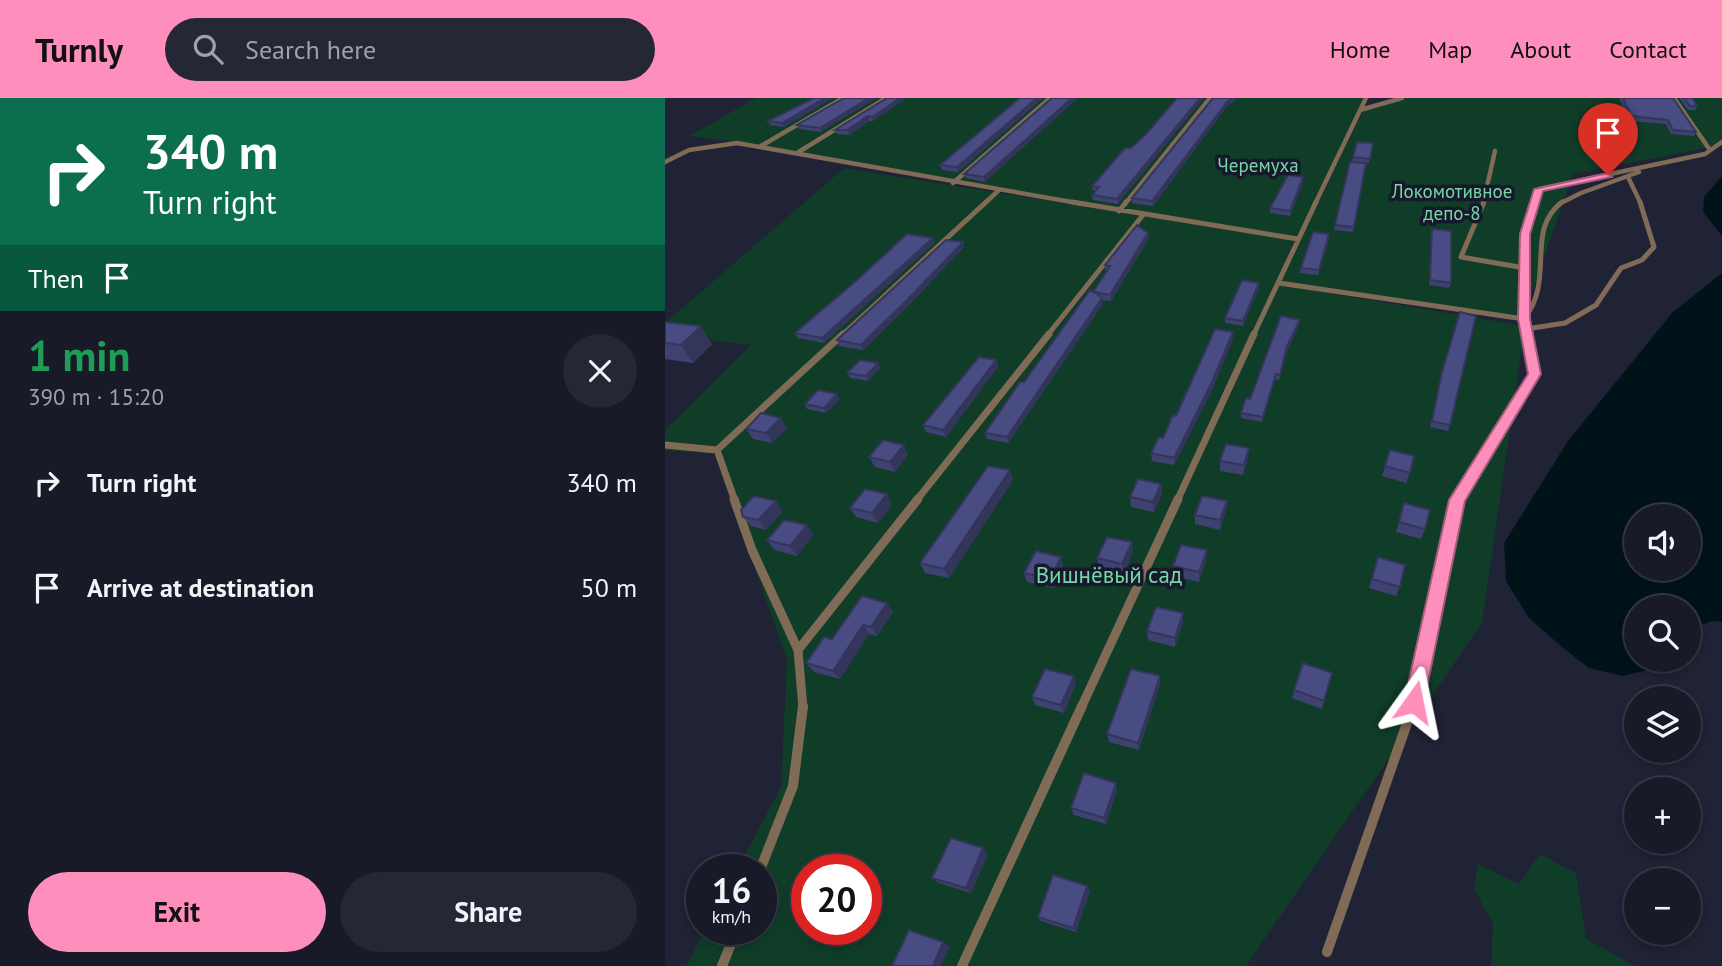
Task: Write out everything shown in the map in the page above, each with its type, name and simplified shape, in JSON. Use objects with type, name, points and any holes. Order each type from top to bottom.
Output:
[{"type":"lane","points":[[760,146],[843,98]]},
{"type":"lane","points":[[797,153],[886,98]]},
{"type":"lane","points":[[953,183],[1050,98]]},
{"type":"lane","points":[[1119,211],[1210,98]]},
{"type":"lane","points":[[963,966],[1298,239],[1366,98]]},
{"type":"lane","points":[[1360,110],[1402,98]]},
{"type":"lane","points":[[1674,98],[1710,150]]},
{"type":"lane","points":[[1327,952],[1414,702],[1457,500],[1535,374],[1524,319],[1525,234],[1539,189],[1646,168],[1710,150],[1722,142]]},
{"type":"lane","points":[[665,162],[689,150],[737,143],[953,183],[1298,239]]},
{"type":"lane","points":[[1495,151],[1481,215],[1461,257],[1525,268]]},
{"type":"lane","points":[[1524,319],[1539,299],[1543,286],[1544,233],[1551,212],[1581,194],[1629,178],[1646,168]]},
{"type":"lane","points":[[1526,329],[1565,323],[1596,305],[1621,268],[1642,260],[1654,247],[1637,191],[1629,178]]},
{"type":"lane","points":[[665,445],[717,450],[999,190]]},
{"type":"lane","points":[[798,650],[1143,215]]},
{"type":"lane","points":[[1279,282],[1524,319]]},
{"type":"lane","points":[[717,450],[752,550],[798,650],[803,711],[793,786],[766,854]]},
{"type":"lane","points":[[722,966],[731,945]]},
{"type":"green space","name":"Вишнёвый сад","points":[[756,98],[1365,98],[1275,284],[1525,326],[1482,623],[1246,966],[686,966],[697,945],[777,945],[777,854],[745,854],[781,787],[787,660],[715,454],[665,450],[665,430],[751,345],[665,335],[665,323],[844,168],[1136,215],[760,145],[689,136]]},
{"type":"green space","name":"Локомотивное депо-8","points":[[1403,98],[1722,98],[1722,145],[1573,174],[1523,318],[1280,282],[1363,111]]},
{"type":"green space","points":[[1540,854],[1576,873],[1586,939],[1635,966],[1491,966],[1493,924],[1474,889],[1478,864],[1519,884]]},
{"type":"shaded area","points":[[1722,176],[1722,236],[1703,212],[1704,197]]},
{"type":"shaded area","points":[[1722,273],[1722,622],[1713,621],[1701,625],[1701,595],[1624,595],[1624,672],[1639,672],[1623,676],[1589,668],[1529,618],[1506,581],[1504,543],[1568,441],[1672,313]]},
{"type":"building","points":[[814,98],[825,98],[782,123],[768,121]]},
{"type":"building","points":[[844,98],[869,98],[820,128],[797,125]]},
{"type":"building","points":[[887,98],[900,98],[847,130],[835,130]]},
{"type":"building","points":[[1020,98],[1037,98],[957,167],[940,165]]},
{"type":"building","points":[[1052,98],[1072,98],[984,177],[964,174]]},
{"type":"building","points":[[1177,98],[1200,98],[1117,199],[1092,195],[1099,187],[1092,186],[1125,148],[1131,148],[1147,133]]},
{"type":"building","points":[[1213,98],[1233,98],[1227,102],[1152,201],[1132,198]]},
{"type":"building","points":[[1623,98],[1673,98],[1696,132],[1673,130],[1668,120],[1631,116]]},
{"type":"building","points":[[1684,98],[1692,98],[1697,106],[1690,106]]},
{"type":"building","points":[[1357,142],[1373,143],[1370,159],[1353,157]]},
{"type":"building","points":[[1350,162],[1366,163],[1354,227],[1335,225]]},
{"type":"building","points":[[1288,175],[1303,177],[1290,211],[1270,208]]},
{"type":"building","points":[[1137,225],[1148,233],[1110,295],[1094,292],[1102,298],[1007,437],[985,433],[1090,290],[1093,292],[1110,266],[1105,265]]},
{"type":"building","points":[[1432,229],[1451,231],[1451,283],[1430,280]]},
{"type":"building","points":[[1313,232],[1329,234],[1319,270],[1301,268]]},
{"type":"building","points":[[907,234],[933,238],[822,338],[795,333],[856,281]]},
{"type":"building","points":[[946,240],[963,242],[861,345],[837,340]]},
{"type":"building","points":[[1242,280],[1259,283],[1243,321],[1225,318]]},
{"type":"building","points":[[1460,312],[1476,316],[1450,425],[1432,421],[1442,372]]},
{"type":"building","points":[[1281,316],[1300,320],[1287,346],[1280,375],[1276,374],[1263,417],[1241,413],[1246,398],[1250,399]]},
{"type":"building","points":[[665,322],[701,326],[681,345],[665,343]]},
{"type":"building","points":[[1215,329],[1233,332],[1212,382],[1174,458],[1151,453],[1159,437],[1163,438],[1173,415],[1176,416]]},
{"type":"building","points":[[979,357],[996,360],[943,430],[923,425]]},
{"type":"building","points":[[860,360],[878,363],[866,376],[847,373]]},
{"type":"building","points":[[818,390],[837,394],[824,408],[805,404]]},
{"type":"building","points":[[761,413],[781,418],[766,433],[746,429]]},
{"type":"building","points":[[883,440],[904,445],[890,462],[869,457]]},
{"type":"building","points":[[1226,444],[1249,448],[1244,465],[1220,461]]},
{"type":"building","points":[[1390,450],[1414,456],[1410,473],[1385,466]]},
{"type":"building","points":[[988,466],[1010,470],[944,569],[920,563]]},
{"type":"building","points":[[1138,479],[1161,484],[1153,502],[1130,497]]},
{"type":"building","points":[[865,489],[887,494],[872,513],[850,508]]},
{"type":"building","points":[[754,496],[776,501],[758,520],[743,517],[741,510]]},
{"type":"building","points":[[1202,496],[1227,501],[1220,520],[1195,515]]},
{"type":"building","points":[[1404,503],[1430,510],[1425,529],[1399,522]]},
{"type":"building","points":[[784,520],[807,525],[790,546],[767,540]]},
{"type":"building","points":[[1107,537],[1132,542],[1122,564],[1097,558]]},
{"type":"building","points":[[1181,545],[1207,550],[1199,572],[1173,566]]},
{"type":"building","points":[[1036,551],[1061,557],[1050,579],[1024,573]]},
{"type":"building","points":[[1378,557],[1405,565],[1400,587],[1372,579]]},
{"type":"building","points":[[862,596],[887,603],[871,627],[863,625],[833,671],[806,663],[824,637],[832,639]]},
{"type":"building","points":[[1156,607],[1183,613],[1175,638],[1147,631]]},
{"type":"building","points":[[1303,663],[1332,673],[1324,701],[1294,690]]},
{"type":"building","points":[[1045,669],[1074,676],[1061,705],[1032,697]]},
{"type":"building","points":[[1131,669],[1160,676],[1138,743],[1107,734]]},
{"type":"building","points":[[1084,773],[1116,783],[1104,818],[1071,808]]},
{"type":"building","points":[[951,838],[983,848],[966,888],[932,878]]},
{"type":"building","points":[[1053,875],[1087,886],[1073,928],[1038,917]]},
{"type":"building","points":[[909,930],[943,942],[933,966],[892,966]]},
{"type":"route","points":[[1414,702],[1457,500],[1535,374],[1524,319],[1525,234],[1539,189],[1608,175]]},
{"type":"park label","name":"Черемуха","points":[[1258,165]]}]
